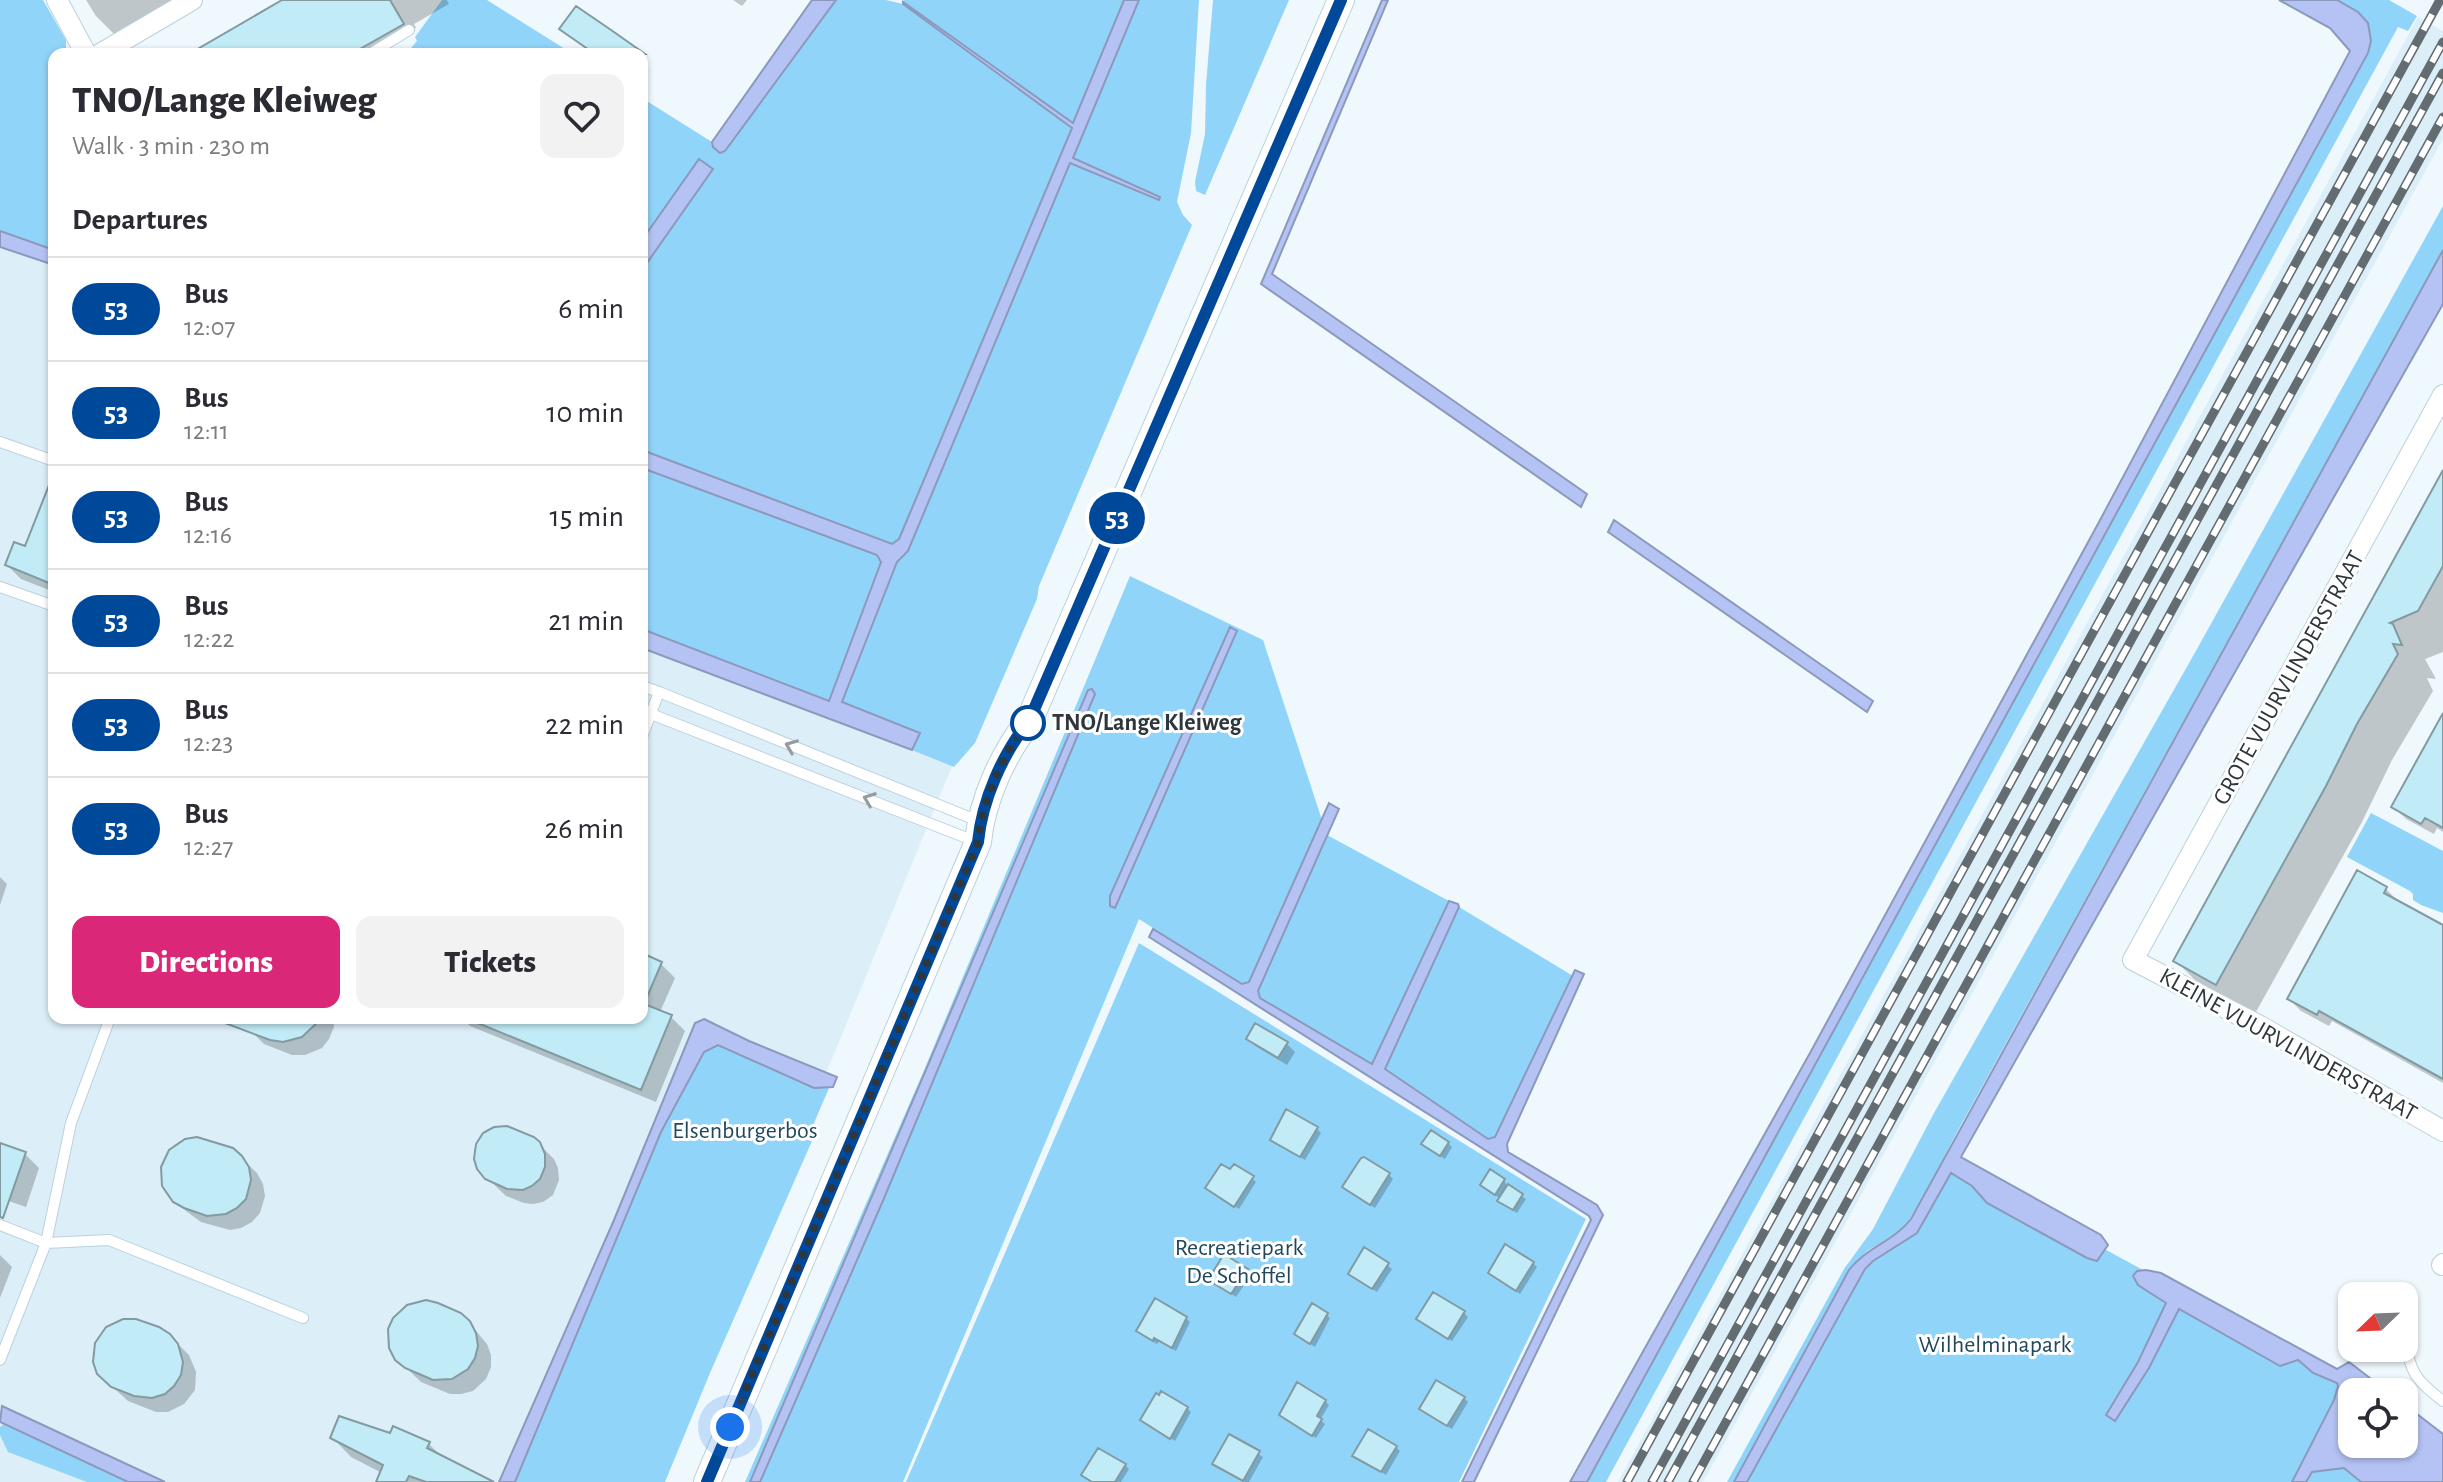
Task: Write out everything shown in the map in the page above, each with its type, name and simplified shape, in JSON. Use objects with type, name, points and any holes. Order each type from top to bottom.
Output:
[{"type":"street","points":[[57,0],[83,48]]},
{"type":"street","points":[[110,48],[192,0]]},
{"type":"street","points":[[707,1482],[983,832],[1027,746],[1029,721],[1341,0]]},
{"type":"street","name":"GROTE VUURVLINDERSTRAAT","points":[[2133,960],[2443,395]]},
{"type":"street","name":"KLEINE VUURVLINDERSTRAAT","points":[[2133,960],[2260,1026],[2443,1131]]},
{"type":"lane","points":[[380,48],[409,30]]},
{"type":"lane","points":[[0,442],[48,459]]},
{"type":"lane","points":[[0,587],[48,604]]},
{"type":"lane","points":[[648,688],[983,832]]},
{"type":"lane","points":[[648,722],[659,692]]},
{"type":"lane","points":[[651,714],[983,832]]},
{"type":"lane","points":[[0,1360],[46,1243],[71,1123],[108,1024]]},
{"type":"lane","points":[[0,1225],[46,1243],[109,1240],[303,1318]]},
{"type":"lane","points":[[2410,1362],[2420,1383],[2443,1401]]},
{"type":"shaded area","points":[[812,0],[836,0],[725,151],[720,153],[712,142]]},
{"type":"shaded area","points":[[1124,0],[1139,0],[1073,158],[1160,197],[1159,200],[1070,163],[908,551],[897,562],[842,702],[920,733],[912,750],[648,650],[648,631],[829,701],[881,562],[877,555],[648,470],[648,452],[892,544],[899,539],[1072,128],[903,2],[1073,123]]},
{"type":"shaded area","points":[[1382,0],[1388,0],[1272,274],[1587,494],[1581,507],[1261,284]]},
{"type":"shaded area","points":[[2279,0],[2337,0],[2358,12],[2368,23],[2371,41],[2368,53],[1587,1482],[1570,1482],[1810,1053],[2099,522],[2350,51],[2330,28]]},
{"type":"shaded area","points":[[2418,17],[2443,31],[2443,139],[1703,1482],[1618,1482]]},
{"type":"shaded area","points":[[699,159],[713,169],[648,261],[648,231]]},
{"type":"shaded area","points":[[0,231],[48,248],[48,263],[0,247]]},
{"type":"shaded area","points":[[0,243],[48,259],[48,1024],[648,1024],[648,641],[955,759],[825,1076],[532,1482],[0,1482]]},
{"type":"shaded area","points":[[2443,250],[2443,304],[1961,1157],[2101,1235],[2108,1245],[2097,1261],[2087,1258],[1987,1203],[1972,1186],[1951,1173],[1917,1233],[1865,1269],[1747,1482],[1734,1482],[1849,1270],[1911,1219]]},
{"type":"shaded area","points":[[1614,520],[1873,701],[1867,712],[1608,532]]},
{"type":"shaded area","points":[[1230,627],[1237,631],[1115,908],[1110,906],[1110,896]]},
{"type":"shaded area","points":[[1092,689],[1095,694],[882,1203],[760,1482],[750,1482],[1088,690]]},
{"type":"shaded area","points":[[1329,803],[1339,809],[1258,991],[1260,998],[1372,1064],[1449,901],[1458,904],[1385,1069],[1488,1139],[1495,1137],[1575,970],[1584,974],[1507,1144],[1508,1152],[1597,1205],[1603,1215],[1474,1482],[1462,1482],[1591,1220],[1589,1216],[1149,937],[1153,929],[1242,984],[1249,982]]},
{"type":"shaded area","points":[[704,1019],[837,1077],[833,1087],[814,1088],[718,1045],[704,1052],[661,1132],[515,1482],[499,1482],[614,1220],[695,1023]]},
{"type":"shaded area","points":[[2137,1271],[2161,1273],[2337,1369],[2349,1362],[2370,1378],[2338,1378],[2338,1386],[2313,1373],[2298,1360],[2280,1366],[2179,1309],[2149,1368],[2115,1421],[2106,1415],[2138,1362],[2166,1303],[2138,1285],[2133,1276]]},
{"type":"shaded area","points":[[2338,1386],[2338,1458],[2418,1458],[2418,1415],[2443,1434],[2443,1482],[2361,1482],[2344,1468],[2312,1472],[2306,1482],[2292,1482],[2334,1400]]},
{"type":"shaded area","points":[[2,1406],[165,1482],[128,1482],[0,1422]]},
{"type":"green space","points":[[0,0],[43,0],[66,40],[66,48],[48,48],[48,248],[0,231]]},
{"type":"green space","points":[[442,0],[487,0],[563,48],[411,48],[417,41],[415,37]]},
{"type":"green space","points":[[836,0],[886,0],[903,4],[1072,128],[899,539],[892,545],[648,452],[648,261],[713,169],[699,159],[648,231],[648,102],[712,142],[721,153]]},
{"type":"green space","points":[[904,0],[1124,0],[1073,124]]},
{"type":"green space","points":[[1139,0],[1199,0],[1191,133],[1177,202],[1192,225],[975,743],[954,767],[912,750],[919,733],[842,702],[897,562],[908,551],[1071,162],[1158,199],[1160,197],[1073,158]]},
{"type":"green space","points":[[1213,0],[1289,0],[1205,195],[1196,191],[1195,182],[1205,134]]},
{"type":"green space","points":[[2337,0],[2389,0],[2417,16],[2408,31],[2398,27],[1606,1482],[1587,1482],[2368,53],[2370,33],[2365,20]]},
{"type":"green space","points":[[2443,206],[2443,250],[1919,1205],[1903,1229],[1867,1251],[1849,1270],[1734,1482],[1727,1482],[1844,1269],[1873,1229],[1934,1113]]},
{"type":"green space","points":[[648,470],[877,554],[881,562],[829,701],[648,631]]},
{"type":"green space","points":[[1130,576],[1263,640],[1322,820],[1249,982],[1242,985],[1139,919],[903,1482],[760,1482],[882,1203],[1095,694],[1088,690],[750,1482],[745,1482],[922,1075]],"holes":[[[1230,628],[1236,632],[1115,908],[1110,896]]]},
{"type":"green space","points":[[2371,813],[2443,851],[2443,913],[2421,905],[2413,900],[2410,891],[2347,857]]},
{"type":"green space","points":[[1327,835],[1449,901],[1372,1064],[1260,998],[1258,991]]},
{"type":"green space","points":[[1459,907],[1573,976],[1495,1137],[1488,1139],[1384,1069]]},
{"type":"green space","name":"Recreatiepark De Schoffel","points":[[1139,943],[1586,1219],[1459,1482],[906,1482]]},
{"type":"green space","name":"Elsenburgerbos","points":[[716,1044],[832,1081],[811,1130],[819,1125],[665,1482],[515,1482],[661,1132],[704,1051]]},
{"type":"green space","name":"Wilhelminapark","points":[[1955,1167],[2340,1378],[2338,1458],[2418,1458],[2418,1447],[2443,1453],[2443,1482],[1747,1482],[1865,1269],[1917,1233]]},
{"type":"green space","points":[[4,1424],[128,1482],[87,1482],[8,1452],[0,1435],[0,1427]]},
{"type":"building","points":[[282,0],[390,0],[404,24],[362,48],[199,48]]},
{"type":"building","points":[[576,6],[636,48],[586,48],[559,29]]},
{"type":"building","points":[[2443,470],[2443,566],[2418,611],[2390,623],[2402,645],[2393,644],[2398,654],[2216,985],[2173,961]]},
{"type":"building","points":[[48,488],[48,583],[5,565],[14,542],[25,546]]},
{"type":"building","points":[[2443,713],[2443,828],[2425,818],[2421,824],[2391,807]]},
{"type":"building","points":[[2357,870],[2387,887],[2384,893],[2443,925],[2443,1079],[2319,1011],[2317,1015],[2287,999]]},
{"type":"building","points":[[648,956],[662,962],[648,995]]},
{"type":"building","points":[[648,1006],[672,1015],[641,1090],[480,1024],[648,1024]]},
{"type":"building","points":[[1255,1023],[1288,1042],[1278,1058],[1246,1039]]},
{"type":"building","points":[[228,1024],[316,1024],[302,1037],[283,1042]]},
{"type":"building","points":[[1286,1109],[1318,1127],[1300,1157],[1270,1140]]},
{"type":"building","points":[[507,1126],[534,1137],[545,1154],[545,1167],[540,1179],[523,1190],[507,1189],[485,1179],[474,1159],[476,1144],[483,1133],[494,1127]]},
{"type":"building","points":[[1431,1130],[1449,1142],[1440,1156],[1421,1144]]},
{"type":"building","points":[[197,1137],[233,1148],[249,1167],[251,1180],[246,1199],[226,1214],[207,1216],[184,1208],[173,1202],[162,1186],[161,1167],[169,1150],[185,1139]]},
{"type":"building","points":[[0,1143],[26,1152],[3,1218],[0,1217]]},
{"type":"building","points":[[1364,1157],[1390,1173],[1370,1205],[1342,1187]]},
{"type":"building","points":[[1221,1164],[1230,1169],[1234,1164],[1254,1176],[1234,1207],[1205,1188]]},
{"type":"building","points":[[1490,1169],[1505,1179],[1495,1195],[1480,1185]]},
{"type":"building","points":[[1508,1184],[1523,1194],[1513,1210],[1497,1201]]},
{"type":"building","points":[[1505,1244],[1534,1262],[1516,1291],[1488,1273]]},
{"type":"building","points":[[1364,1247],[1389,1263],[1372,1289],[1348,1274]]},
{"type":"building","points":[[1224,1254],[1248,1269],[1231,1294],[1208,1280]]},
{"type":"building","points":[[1433,1292],[1465,1311],[1448,1339],[1416,1319]]},
{"type":"building","points":[[1155,1298],[1187,1317],[1172,1348],[1136,1331]]},
{"type":"building","points":[[426,1300],[461,1313],[476,1333],[478,1346],[475,1358],[468,1369],[452,1379],[433,1380],[405,1368],[395,1360],[389,1348],[388,1329],[393,1318],[407,1305]]},
{"type":"building","points":[[1312,1303],[1328,1313],[1310,1344],[1294,1334]]},
{"type":"building","points":[[123,1319],[136,1319],[159,1327],[178,1344],[183,1362],[181,1375],[165,1394],[152,1398],[134,1396],[111,1387],[97,1374],[93,1362],[95,1343],[106,1327]]},
{"type":"building","points":[[1436,1380],[1465,1397],[1447,1426],[1419,1409]]},
{"type":"building","points":[[1297,1382],[1326,1400],[1317,1416],[1322,1419],[1312,1436],[1279,1415]]},
{"type":"building","points":[[1161,1391],[1188,1407],[1170,1439],[1140,1420],[1156,1393],[1159,1395]]},
{"type":"building","points":[[339,1416],[390,1433],[393,1426],[430,1442],[427,1448],[494,1482],[426,1482],[409,1476],[406,1482],[376,1482],[383,1465],[330,1438]]},
{"type":"building","points":[[1368,1429],[1397,1446],[1381,1472],[1352,1456]]},
{"type":"building","points":[[1229,1434],[1260,1451],[1243,1481],[1212,1464]]},
{"type":"building","points":[[1098,1448],[1126,1464],[1115,1482],[1092,1482],[1081,1475]]},
{"type":"railway","points":[[1627,1482],[2440,0]]},
{"type":"railway","points":[[1652,1482],[2443,42]]},
{"type":"railway","points":[[1668,1482],[2443,73]]},
{"type":"railway","points":[[1693,1482],[2443,117]]},
{"type":"bus line","name":"53","points":[[707,1482],[978,842],[980,822],[996,778],[1014,740],[1029,721],[1341,0]]},
{"type":"place","name":"TNO/Lange Kleiweg","points":[[1028,723]]},
{"type":"route","points":[[730,1427],[978,842],[980,822],[996,778],[1014,740],[1028,723]]}]
